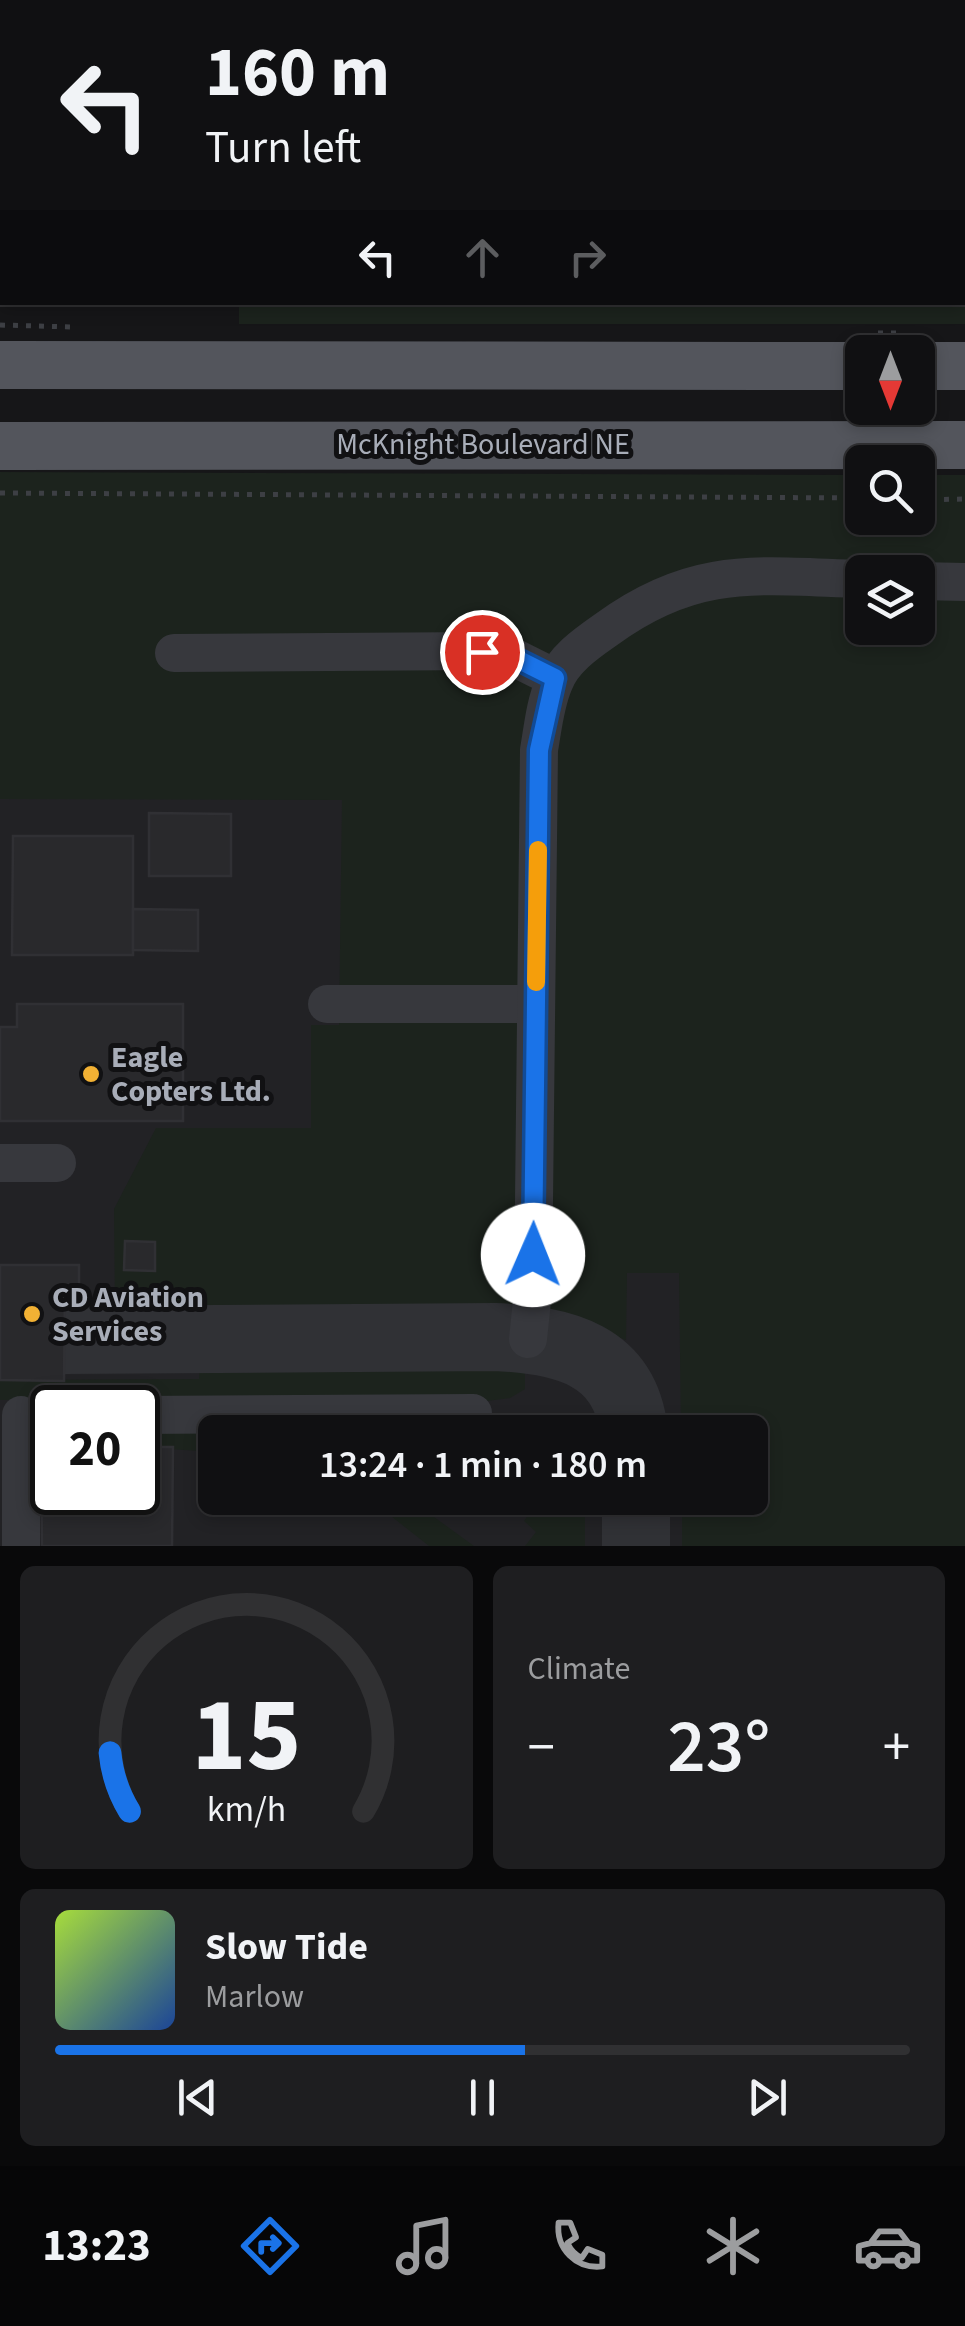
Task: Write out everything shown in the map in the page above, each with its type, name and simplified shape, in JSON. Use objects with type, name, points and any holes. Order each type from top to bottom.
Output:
[{"type":"main road","points":[[0,365],[845,366]]},
{"type":"main road","points":[[935,366],[965,366]]},
{"type":"main road","name":"McKnight Boulevard NE","points":[[0,446],[965,444]]},
{"type":"street","points":[[528,1339],[533,1291],[539,750],[555,678],[578,650],[662,594],[736,575],[845,578]]},
{"type":"street","points":[[935,581],[965,582]]},
{"type":"street","points":[[174,653],[482,652],[513,657],[555,678]]},
{"type":"street","points":[[327,1004],[536,1004]]},
{"type":"street","points":[[0,1164],[57,1163]]},
{"type":"street","points":[[160,1414],[473,1413]]},
{"type":"street","points":[[21,1546],[25,1415]]},
{"type":"path","points":[[0,492],[184,497],[845,498]]},
{"type":"path","points":[[935,500],[965,499]]},
{"type":"shaded area","points":[[239,305],[965,305],[965,324],[239,324]]},
{"type":"shaded area","points":[[0,472],[845,475],[845,535],[935,535],[935,475],[965,475],[965,1546],[682,1546],[682,1515],[768,1515],[768,1415],[681,1415],[679,1273],[627,1273],[626,1340],[563,1318],[529,1314],[194,1322],[192,1310],[115,1310],[114,1209],[156,1128],[311,1128],[311,1025],[339,1025],[342,800],[0,799]]},
{"type":"shaded area","points":[[845,525],[845,535],[919,535],[920,555],[845,555],[845,645],[924,645],[965,1546],[0,1546],[0,799],[137,799]]},
{"type":"shaded area","points":[[487,1360],[513,1365],[525,1373],[525,1389],[510,1398],[487,1401],[160,1400],[160,1385],[30,1385],[30,1400],[0,1400],[0,1380],[199,1379],[200,1361]]},
{"type":"shaded area","points":[[160,1430],[198,1431],[198,1451],[160,1448]]},
{"type":"shaded area","points":[[390,1515],[431,1515],[474,1546],[429,1546]]},
{"type":"shaded area","points":[[528,1515],[585,1515],[585,1546],[525,1546],[536,1532],[524,1521]]},
{"type":"building","points":[[149,813],[231,814],[231,876],[149,876]]},
{"type":"building","name":"Eagle Copters Ltd.","points":[[13,836],[133,836],[133,955],[12,955]]},
{"type":"building","points":[[133,909],[198,910],[198,951],[133,950]]},
{"type":"building","name":"Eagle Copters Ltd.","points":[[17,1004],[183,1004],[183,1121],[0,1121],[0,1027],[17,1027]]},
{"type":"building","points":[[125,1241],[155,1242],[155,1271],[124,1270]]},
{"type":"building","name":"CD Aviation Services","points":[[0,1265],[79,1265],[79,1287],[65,1287],[64,1381],[0,1380]]},
{"type":"building","points":[[160,1447],[173,1447],[172,1546],[42,1546],[42,1515],[160,1515]]},
{"type":"taxiway","points":[[64,1340],[495,1337],[544,1342],[587,1356],[604,1368],[618,1385],[630,1415]]},
{"type":"taxiway","points":[[636,1515],[636,1546]]},
{"type":"slow traffic","points":[[536,982],[538,850]]},
{"type":"place","name":"Eagle Copters Ltd.","points":[[91,1074]]},
{"type":"place","name":"CD Aviation Services","points":[[32,1314]]},
{"type":"route","points":[[482,652],[513,657],[555,678],[539,750],[533,1255]]}]
